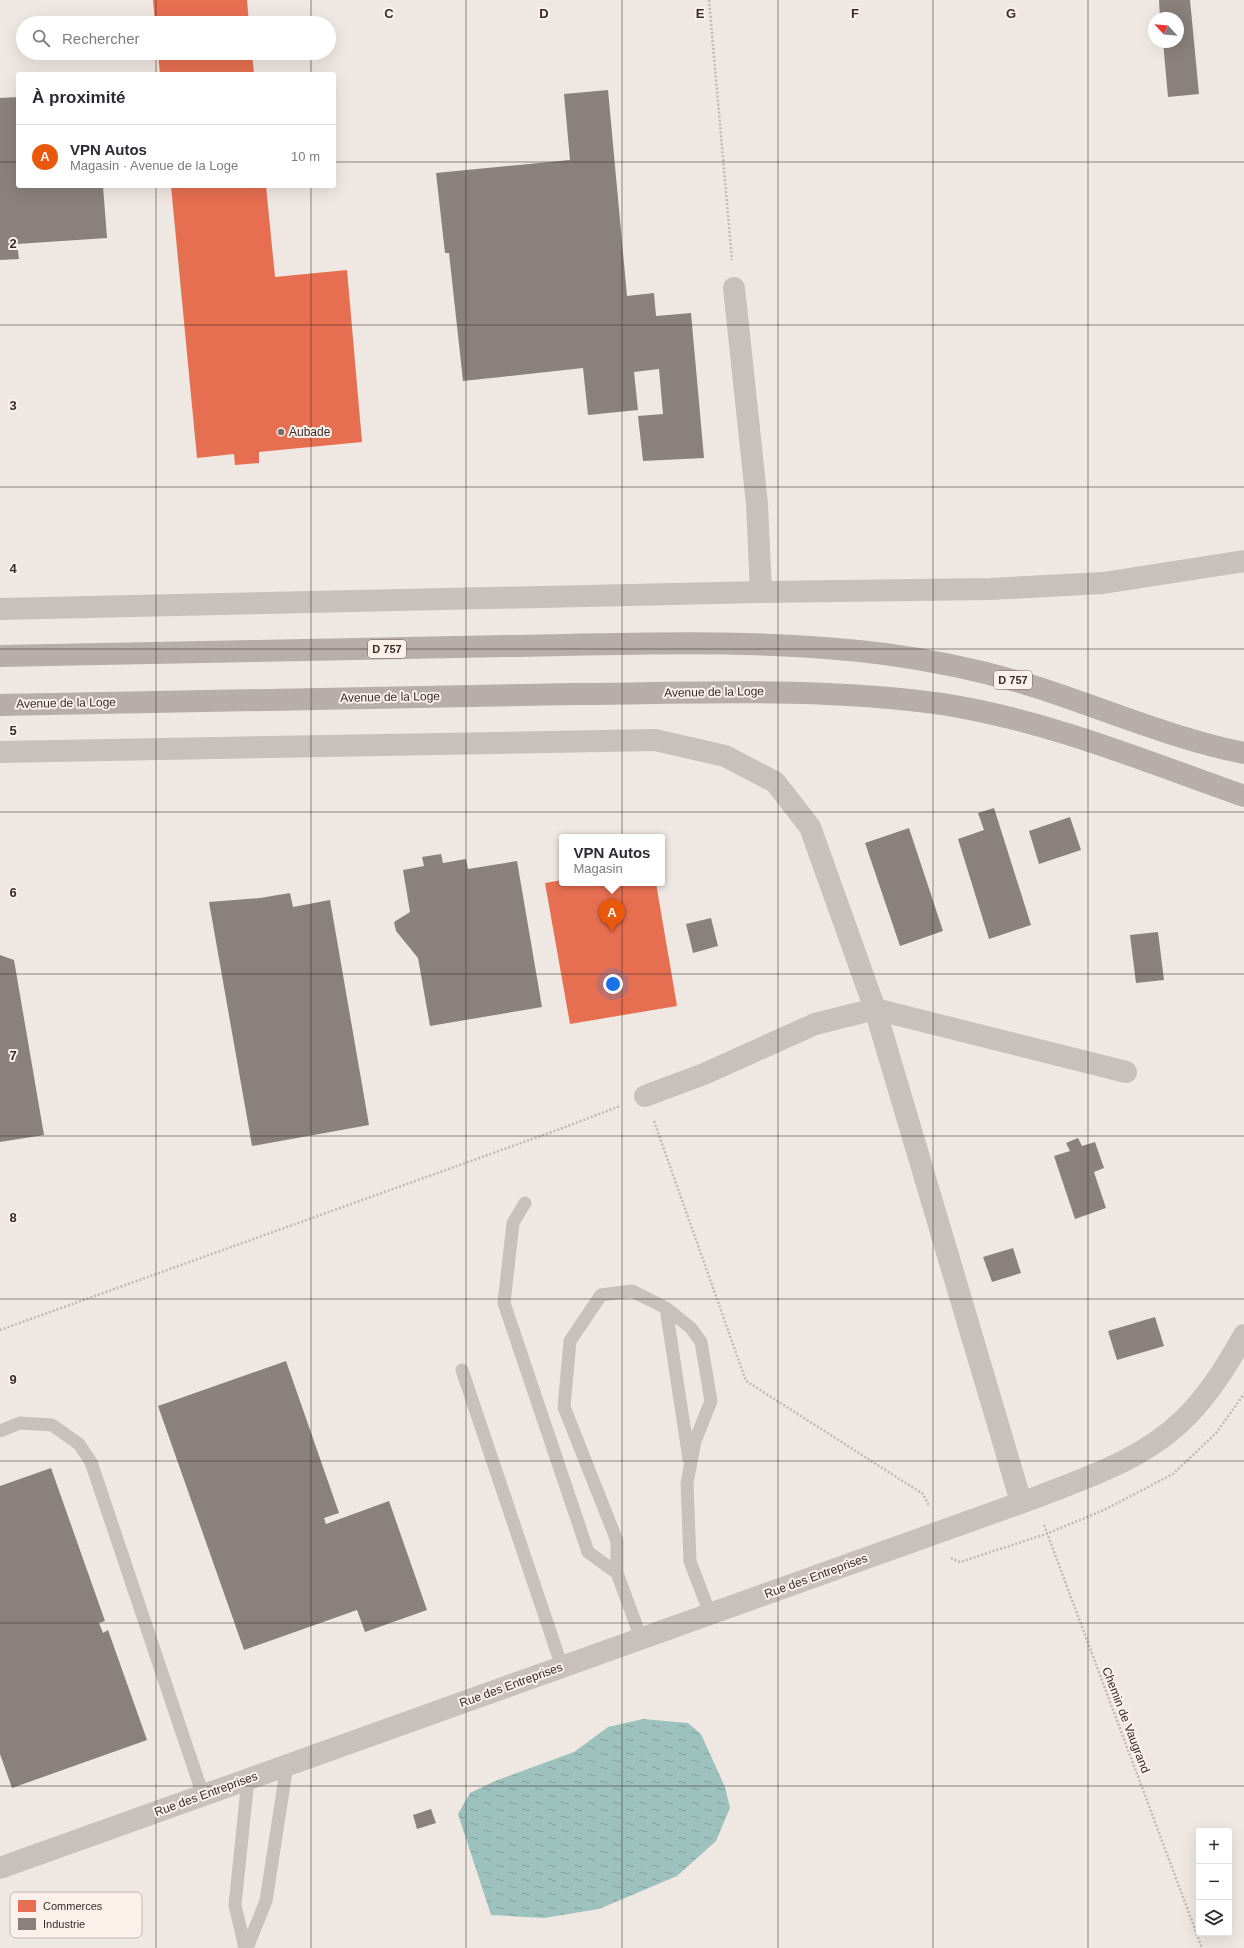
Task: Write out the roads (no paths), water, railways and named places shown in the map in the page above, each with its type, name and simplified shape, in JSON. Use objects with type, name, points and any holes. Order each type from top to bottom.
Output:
[{"type":"main road","name":"D 757","points":[[0,656],[643,644],[773,645],[884,654],[958,667],[1040,688],[1178,736],[1244,753]]},
{"type":"main road","name":"Avenue de la Loge","points":[[0,705],[484,695],[780,692],[885,697],[975,710],[1064,733],[1244,796]]},
{"type":"street","points":[[734,288],[757,504],[761,592]]},
{"type":"street","points":[[0,609],[761,592],[990,589],[1103,583],[1244,561]]},
{"type":"street","points":[[0,752],[655,740],[725,756],[775,782],[810,826],[875,1009],[1029,1499]]},
{"type":"street","points":[[645,1096],[704,1074],[815,1024],[875,1009],[1126,1072]]},
{"type":"street","name":"Rue des Entreprises","points":[[0,1868],[710,1614],[1029,1499],[1105,1470],[1139,1452],[1184,1419],[1224,1371],[1244,1336]]},
{"type":"lane","points":[[525,1203],[513,1223],[504,1303],[588,1552],[617,1573]]},
{"type":"lane","points":[[641,1638],[617,1573],[617,1541],[564,1407],[570,1341],[601,1296],[632,1291],[666,1308],[691,1328],[701,1342],[711,1401],[695,1441],[687,1484],[690,1561],[710,1614]]},
{"type":"lane","points":[[666,1308],[690,1467]]},
{"type":"lane","points":[[462,1370],[562,1666]]},
{"type":"lane","points":[[0,1431],[20,1423],[52,1425],[79,1444],[91,1462],[204,1795]]},
{"type":"lane","points":[[246,1948],[266,1901],[287,1765]]},
{"type":"lane","points":[[246,1948],[235,1905],[248,1779]]},
{"type":"water","points":[[643,1719],[688,1723],[701,1734],[725,1787],[730,1808],[716,1841],[677,1876],[599,1909],[544,1918],[491,1915],[458,1814],[470,1793],[495,1781],[574,1752],[608,1727]]},
{"type":"place","name":"Aubade","points":[[281,432]]},
{"type":"place","name":"VPN Autos","points":[[612,932]]}]
